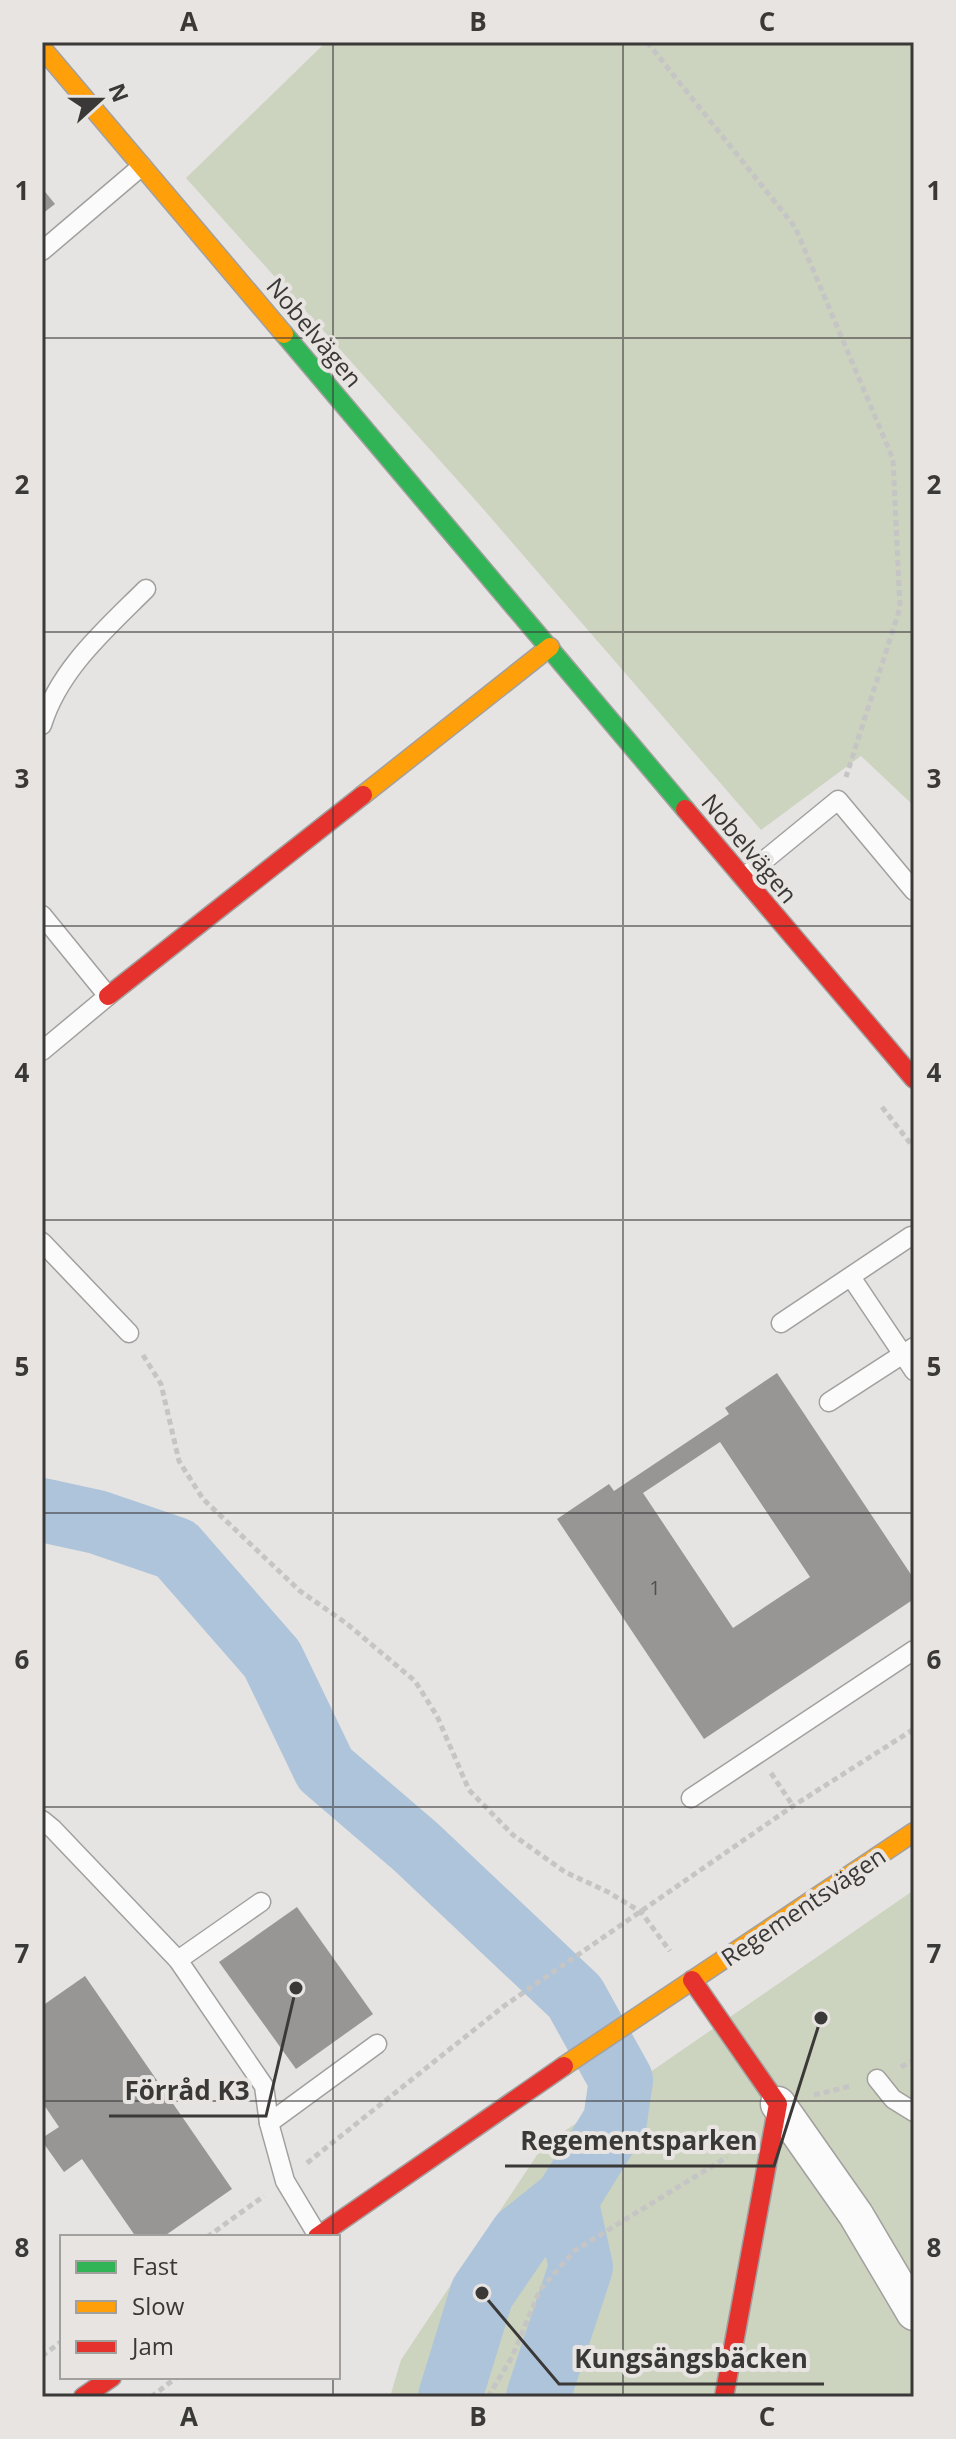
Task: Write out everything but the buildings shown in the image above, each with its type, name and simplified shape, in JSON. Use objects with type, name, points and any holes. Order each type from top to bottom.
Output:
[{"type":"street","name":"Nobelvägen","points":[[42,48],[744,877],[900,1052],[914,1079]]},
{"type":"street","points":[[108,996],[550,647]]},
{"type":"street","name":"Regementsvägen","points":[[321,2235],[586,2051],[914,1832]]},
{"type":"street","points":[[692,1980],[856,2215],[914,2313]]},
{"type":"street","points":[[724,2397],[778,2104]]},
{"type":"street","points":[[83,2397],[109,2379]]},
{"type":"lane","points":[[42,251],[142,166]]},
{"type":"lane","points":[[42,725],[48,704],[84,651],[146,589]]},
{"type":"lane","points":[[744,877],[838,800],[914,891]]},
{"type":"lane","points":[[42,915],[108,996],[42,1051]]},
{"type":"lane","points":[[781,1323],[911,1236]]},
{"type":"lane","points":[[42,1242],[129,1333]]},
{"type":"lane","points":[[851,1277],[908,1351],[914,1371]]},
{"type":"lane","points":[[829,1402],[908,1351]]},
{"type":"lane","points":[[691,1798],[914,1650]]},
{"type":"lane","points":[[46,1828],[178,1960],[264,2086],[269,2123],[285,2181],[317,2235]]},
{"type":"lane","points":[[178,1960],[261,1902]]},
{"type":"lane","points":[[269,2123],[377,2044]]},
{"type":"lane","points":[[877,2079],[893,2099],[914,2112]]},
{"type":"path","points":[[647,42],[795,227],[893,459],[900,608],[838,800]]},
{"type":"path","points":[[129,1333],[161,1384],[179,1461],[203,1499],[300,1591],[346,1623],[415,1681],[437,1716],[469,1790],[513,1835],[565,1872],[641,1912]]},
{"type":"path","points":[[210,2235],[285,2181],[504,2006],[793,1806],[914,1729]]},
{"type":"path","points":[[758,1753],[793,1806]]},
{"type":"path","points":[[488,2397],[512,2357],[540,2290],[574,2251],[593,2239]]},
{"type":"path","points":[[42,2356],[60,2342]]},
{"type":"path","points":[[151,2397],[174,2379]]},
{"type":"green space","points":[[326,42],[914,42],[914,806],[861,756],[761,830],[478,503],[186,178]]},
{"type":"green space","points":[[914,1890],[914,2397],[390,2397],[401,2360],[543,2146]]},
{"type":"waterway","points":[[42,1510],[97,1522],[176,1549],[272,1659],[325,1769],[416,1847],[575,1997],[621,2080],[615,2121],[566,2200],[521,2236],[482,2293],[450,2397]]},
{"type":"waterway","points":[[538,2397],[581,2267],[566,2200]]},
{"type":"traffic: fast","points":[[284,334],[685,809]]},
{"type":"traffic: slow","points":[[42,48],[284,334]]},
{"type":"traffic: slow","points":[[363,795],[550,647]]},
{"type":"traffic: slow","points":[[564,2066],[914,1832]]},
{"type":"traffic: jam","points":[[108,996],[363,795]]},
{"type":"traffic: jam","points":[[685,809],[914,1079]]},
{"type":"traffic: jam","points":[[692,1980],[778,2104],[724,2397]]},
{"type":"traffic: jam","points":[[320,2235],[564,2066]]},
{"type":"traffic: jam","points":[[83,2397],[109,2379]]},
{"type":"place","name":"Förråd K3","points":[[296,1988]]},
{"type":"place","name":"Regementsparken","points":[[821,2018]]},
{"type":"place","name":"Kungsängsbäcken","points":[[482,2293]]}]
